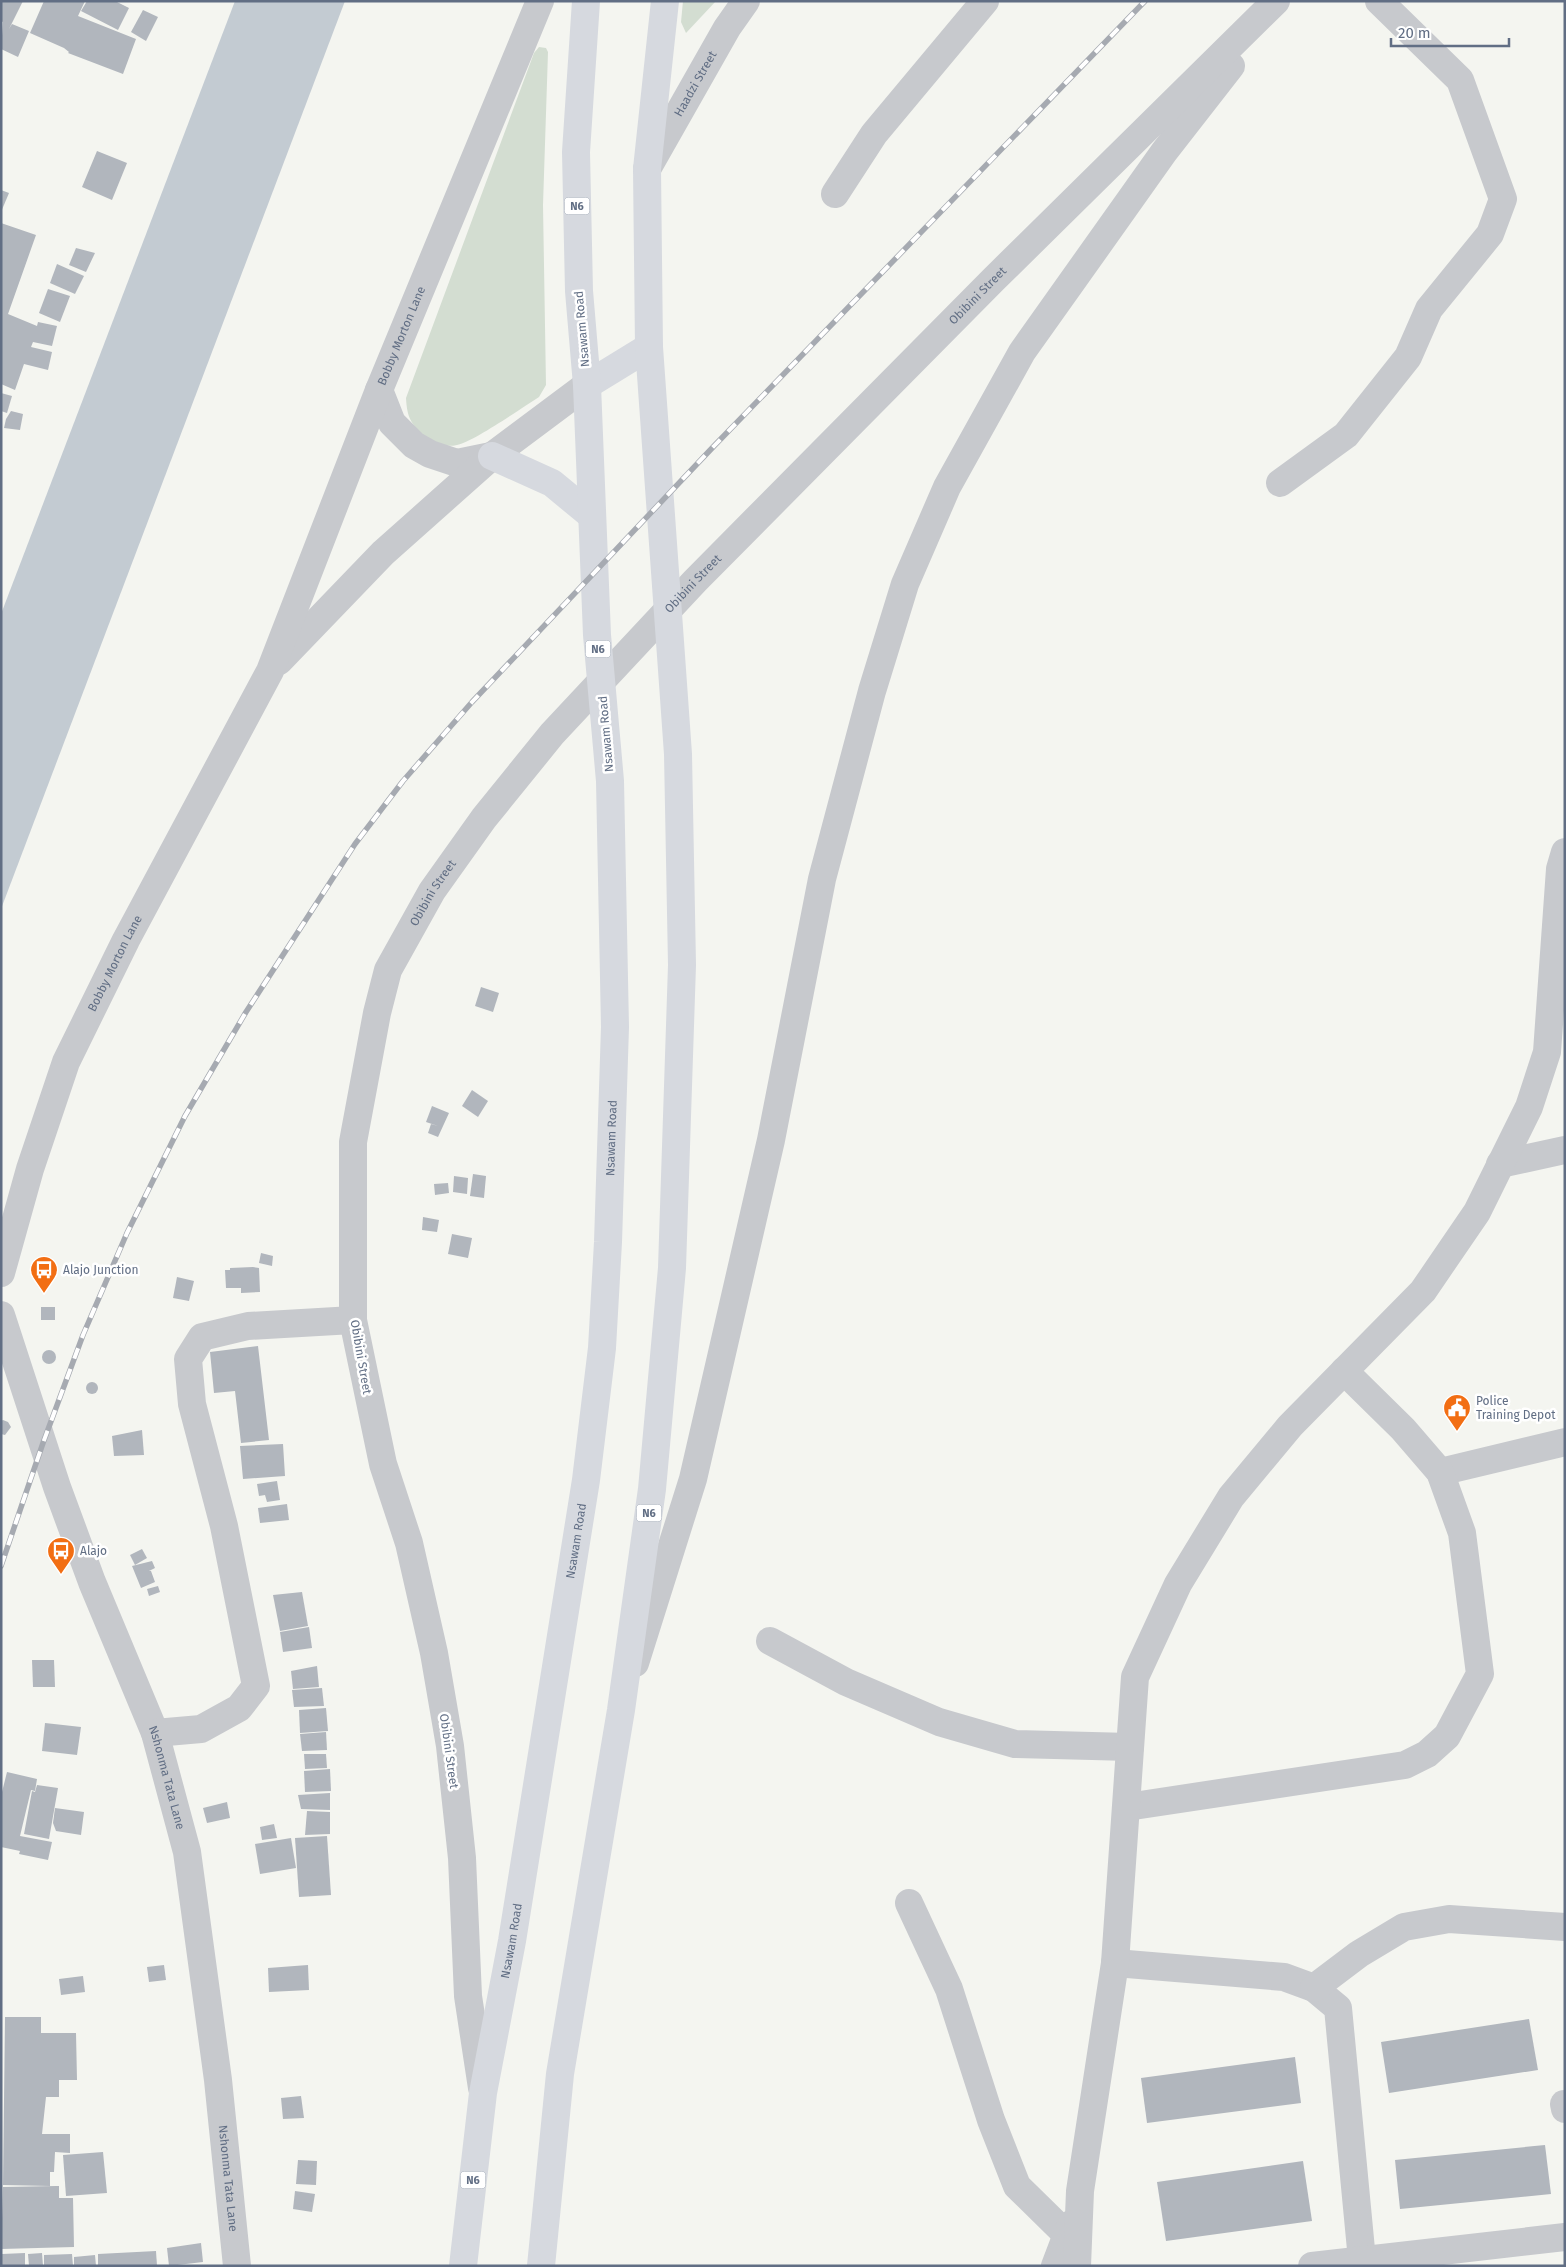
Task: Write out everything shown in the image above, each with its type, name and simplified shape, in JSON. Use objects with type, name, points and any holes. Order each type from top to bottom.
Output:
[{"type":"highway","name":"Nsawam Road","points":[[463,2266],[483,2093],[512,1941],[586,1480],[602,1348],[608,1242],[615,1027],[610,781],[597,635],[588,398],[579,291],[576,152],[586,1]]},
{"type":"highway","name":"N6","points":[[540,2266],[560,2074],[620,1710],[652,1489],[672,1268],[682,965],[678,754],[649,353],[647,169],[665,1]]},
{"type":"highway","points":[[588,398],[649,353]]},
{"type":"highway","points":[[492,456],[552,483],[592,516]]},
{"type":"street","name":"Bobby Morton Lane","points":[[1,1273],[30,1169],[66,1062],[126,940],[270,671],[380,390],[540,1]]},
{"type":"street","name":"Haadzi Street","points":[[647,169],[727,28],[746,1]]},
{"type":"street","points":[[836,194],[874,134],[985,1]]},
{"type":"street","name":"Obibini Street","points":[[483,2093],[468,1996],[462,1858],[450,1746],[430,1634],[408,1543],[384,1464],[353,1320],[353,1142],[377,1013],[388,970],[437,884],[484,818],[552,734],[695,581],[993,280],[1276,1]]},
{"type":"street","points":[[620,1710],[693,1479],[771,1140],[822,879],[872,691],[905,584],[947,487],[1022,352],[1164,152],[1281,1]]},
{"type":"street","points":[[1280,483],[1346,436],[1408,357],[1429,309],[1490,234],[1503,199],[1460,80],[1379,1]]},
{"type":"street","points":[[380,390],[392,423],[414,445],[430,454],[457,463],[492,456]]},
{"type":"street","name":"Bobby Morton Lane","points":[[270,671],[383,553],[492,456],[588,398]]},
{"type":"street","points":[[1077,2266],[1080,2191],[1115,1963],[1135,1677],[1178,1584],[1231,1497],[1290,1426],[1422,1291],[1477,1212],[1529,1107],[1548,1052],[1560,869],[1565,852]]},
{"type":"street","points":[[1500,1164],[1565,1150]]},
{"type":"street","points":[[155,1733],[201,1729],[239,1708],[256,1686],[224,1526],[192,1404],[188,1359],[202,1337],[239,1328],[353,1320]]},
{"type":"street","name":"Nshonma Tata Lane","points":[[4,1330],[92,1582],[155,1733],[187,1852],[218,2080],[237,2266]]},
{"type":"street","points":[[1126,1807],[1405,1764],[1427,1754],[1447,1736],[1480,1674],[1462,1533],[1440,1472],[1403,1429],[1344,1371]]},
{"type":"street","points":[[1440,1472],[1565,1442]]},
{"type":"street","points":[[770,1641],[846,1682],[939,1722],[1015,1744],[1130,1747]]},
{"type":"street","points":[[909,1903],[949,1989],[991,2120],[1017,2186],[1067,2236]]},
{"type":"street","points":[[1314,1988],[1359,1954],[1404,1927],[1449,1919],[1565,1927]]},
{"type":"street","points":[[1115,1963],[1284,1977],[1314,1988],[1338,2008],[1362,2260]]},
{"type":"street","points":[[1564,2104],[1565,2109]]},
{"type":"street","points":[[1054,2266],[1067,2236],[1080,2191]]},
{"type":"street","points":[[1312,2266],[1362,2260],[1528,2254],[1565,2237]]},
{"type":"shaded area","points":[[235,1],[345,1],[1,909],[1,614]]},
{"type":"shaded area","points":[[683,1],[716,1],[686,33],[681,22]]},
{"type":"shaded area","points":[[539,47],[546,48],[548,52],[543,205],[546,385],[539,397],[486,431],[457,445],[438,444],[429,440],[411,422],[406,398],[534,53]]},
{"type":"building","points":[[1,1],[23,1],[9,29],[12,24],[29,31],[18,57],[1,49],[3,22],[1,21]]},
{"type":"building","points":[[44,1],[85,1],[78,16],[136,39],[123,74],[68,53],[64,48],[30,33]]},
{"type":"building","points":[[87,1],[115,1],[129,8],[118,30],[81,11]]},
{"type":"building","points":[[143,10],[158,17],[146,41],[131,32]]},
{"type":"building","points":[[97,151],[127,163],[112,200],[82,187]]},
{"type":"building","points":[[1,190],[9,193],[1,212]]},
{"type":"building","points":[[1,223],[36,235],[8,314],[37,326],[38,322],[57,326],[52,346],[33,342],[31,347],[52,352],[48,370],[24,364],[15,390],[1,384]]},
{"type":"building","points":[[76,248],[95,253],[86,272],[69,265]]},
{"type":"building","points":[[57,264],[84,276],[75,294],[50,283]]},
{"type":"building","points":[[48,289],[70,296],[60,322],[39,313]]},
{"type":"building","points":[[1,393],[12,396],[7,413],[1,411]]},
{"type":"building","points":[[11,411],[23,414],[20,430],[4,428],[6,419]]},
{"type":"building","points":[[481,987],[499,993],[493,1012],[475,1006]]},
{"type":"building","points":[[472,1090],[488,1101],[478,1117],[462,1106]]},
{"type":"building","points":[[432,1106],[449,1113],[438,1137],[428,1133],[431,1124],[438,1126],[426,1122]]},
{"type":"building","points":[[473,1174],[486,1176],[484,1198],[470,1196]]},
{"type":"building","points":[[454,1176],[468,1178],[467,1194],[453,1192]]},
{"type":"building","points":[[448,1183],[449,1193],[435,1195],[434,1184]]},
{"type":"building","points":[[423,1217],[439,1220],[437,1232],[422,1230]]},
{"type":"building","points":[[452,1234],[472,1238],[468,1258],[448,1254]]},
{"type":"building","points":[[261,1253],[273,1256],[272,1266],[259,1263]]},
{"type":"building","points":[[259,1268],[260,1292],[241,1293],[241,1288],[226,1288],[225,1270]]},
{"type":"building","points":[[177,1277],[194,1281],[189,1301],[173,1298]]},
{"type":"building","points":[[41,1307],[55,1307],[55,1320],[41,1320]]},
{"type":"building","points":[[258,1346],[269,1440],[241,1443],[235,1391],[214,1393],[210,1352]]},
{"type":"building","points":[[49,1350],[54,1352],[56,1357],[54,1362],[49,1364],[44,1362],[42,1357],[44,1352]]},
{"type":"building","points":[[90,1382],[94,1382],[98,1388],[94,1394],[90,1394],[86,1390],[86,1386]]},
{"type":"building","points":[[1,1421],[8,1422],[11,1427],[5,1435],[1,1434]]},
{"type":"building","points":[[142,1430],[144,1455],[114,1456],[112,1436]]},
{"type":"building","points":[[283,1444],[285,1476],[243,1479],[240,1446]]},
{"type":"building","points":[[277,1481],[280,1500],[267,1502],[265,1495],[259,1496],[257,1484]]},
{"type":"building","points":[[287,1504],[289,1520],[260,1523],[258,1508]]},
{"type":"building","points":[[142,1549],[147,1558],[135,1565],[130,1555]]},
{"type":"building","points":[[152,1561],[155,1568],[149,1571],[151,1571],[155,1582],[141,1588],[132,1566]]},
{"type":"building","points":[[158,1586],[160,1592],[149,1596],[147,1589]]},
{"type":"building","points":[[302,1592],[308,1626],[280,1631],[273,1595]]},
{"type":"building","points":[[309,1627],[312,1648],[283,1652],[280,1632]]},
{"type":"building","points":[[32,1660],[54,1660],[55,1687],[33,1687]]},
{"type":"building","points":[[317,1666],[319,1687],[293,1689],[291,1671]]},
{"type":"building","points":[[322,1688],[324,1706],[294,1707],[292,1690]]},
{"type":"building","points":[[326,1708],[328,1731],[300,1733],[299,1710]]},
{"type":"building","points":[[45,1723],[81,1727],[77,1755],[42,1751]]},
{"type":"building","points":[[326,1732],[327,1750],[302,1751],[300,1734]]},
{"type":"building","points":[[304,1754],[326,1754],[327,1768],[305,1769]]},
{"type":"building","points":[[330,1769],[331,1791],[305,1792],[304,1771]]},
{"type":"building","points":[[7,1772],[37,1779],[35,1791],[31,1790],[20,1836],[52,1842],[48,1860],[19,1854],[20,1851],[1,1847],[1,1796]]},
{"type":"building","points":[[37,1785],[58,1788],[49,1839],[24,1834],[32,1791],[35,1792]]},
{"type":"building","points":[[330,1793],[330,1810],[301,1809],[298,1795]]},
{"type":"building","points":[[227,1802],[230,1818],[207,1823],[203,1808]]},
{"type":"building","points":[[55,1808],[84,1812],[81,1835],[56,1831],[53,1823]]},
{"type":"building","points":[[307,1811],[330,1812],[330,1834],[305,1835]]},
{"type":"building","points":[[274,1824],[277,1838],[262,1840],[260,1827]]},
{"type":"building","points":[[327,1836],[331,1895],[299,1897],[295,1838]]},
{"type":"building","points":[[291,1838],[296,1868],[260,1874],[255,1844]]},
{"type":"building","points":[[164,1965],[166,1980],[149,1982],[147,1967]]},
{"type":"building","points":[[308,1965],[309,1990],[269,1992],[268,1968]]},
{"type":"building","points":[[83,1976],[85,1992],[61,1995],[59,1979]]},
{"type":"building","points":[[5,2017],[41,2017],[41,2033],[76,2033],[77,2080],[59,2080],[59,2097],[46,2097],[42,2134],[70,2134],[70,2153],[55,2152],[54,2172],[50,2172],[50,2186],[3,2185]]},
{"type":"building","points":[[1529,2019],[1538,2070],[1389,2093],[1381,2042]]},
{"type":"building","points":[[1295,2057],[1301,2103],[1147,2123],[1141,2078]]},
{"type":"building","points":[[301,2096],[304,2118],[283,2119],[281,2098]]},
{"type":"building","points":[[1545,2145],[1551,2194],[1400,2209],[1395,2160]]},
{"type":"building","points":[[103,2152],[107,2193],[66,2196],[63,2155]]},
{"type":"building","points":[[298,2160],[317,2161],[316,2185],[296,2184]]},
{"type":"building","points":[[1303,2161],[1312,2221],[1166,2241],[1157,2182]]},
{"type":"building","points":[[59,2186],[59,2198],[73,2198],[74,2247],[1,2249],[3,2187]]},
{"type":"building","points":[[295,2191],[315,2194],[312,2212],[293,2209]]},
{"type":"building","points":[[201,2243],[203,2262],[169,2266],[167,2248]]},
{"type":"building","points":[[156,2251],[157,2266],[98,2266],[98,2254]]},
{"type":"building","points":[[25,2253],[25,2266],[2,2266],[2,2254]]},
{"type":"building","points":[[42,2253],[43,2266],[29,2266],[28,2254]]},
{"type":"building","points":[[72,2254],[73,2266],[44,2266],[44,2255]]},
{"type":"building","points":[[95,2255],[96,2266],[74,2266],[74,2257]]},
{"type":"railway","points":[[1,1566],[43,1443],[83,1335],[127,1233],[185,1116],[246,1012],[355,844],[403,781],[472,702],[714,446],[1145,1]]},
{"type":"place","name":"Alajo Junction","points":[[44,1294]]},
{"type":"place","name":"Police Training Depot","points":[[1457,1432]]},
{"type":"place","name":"Alajo","points":[[61,1575]]}]
